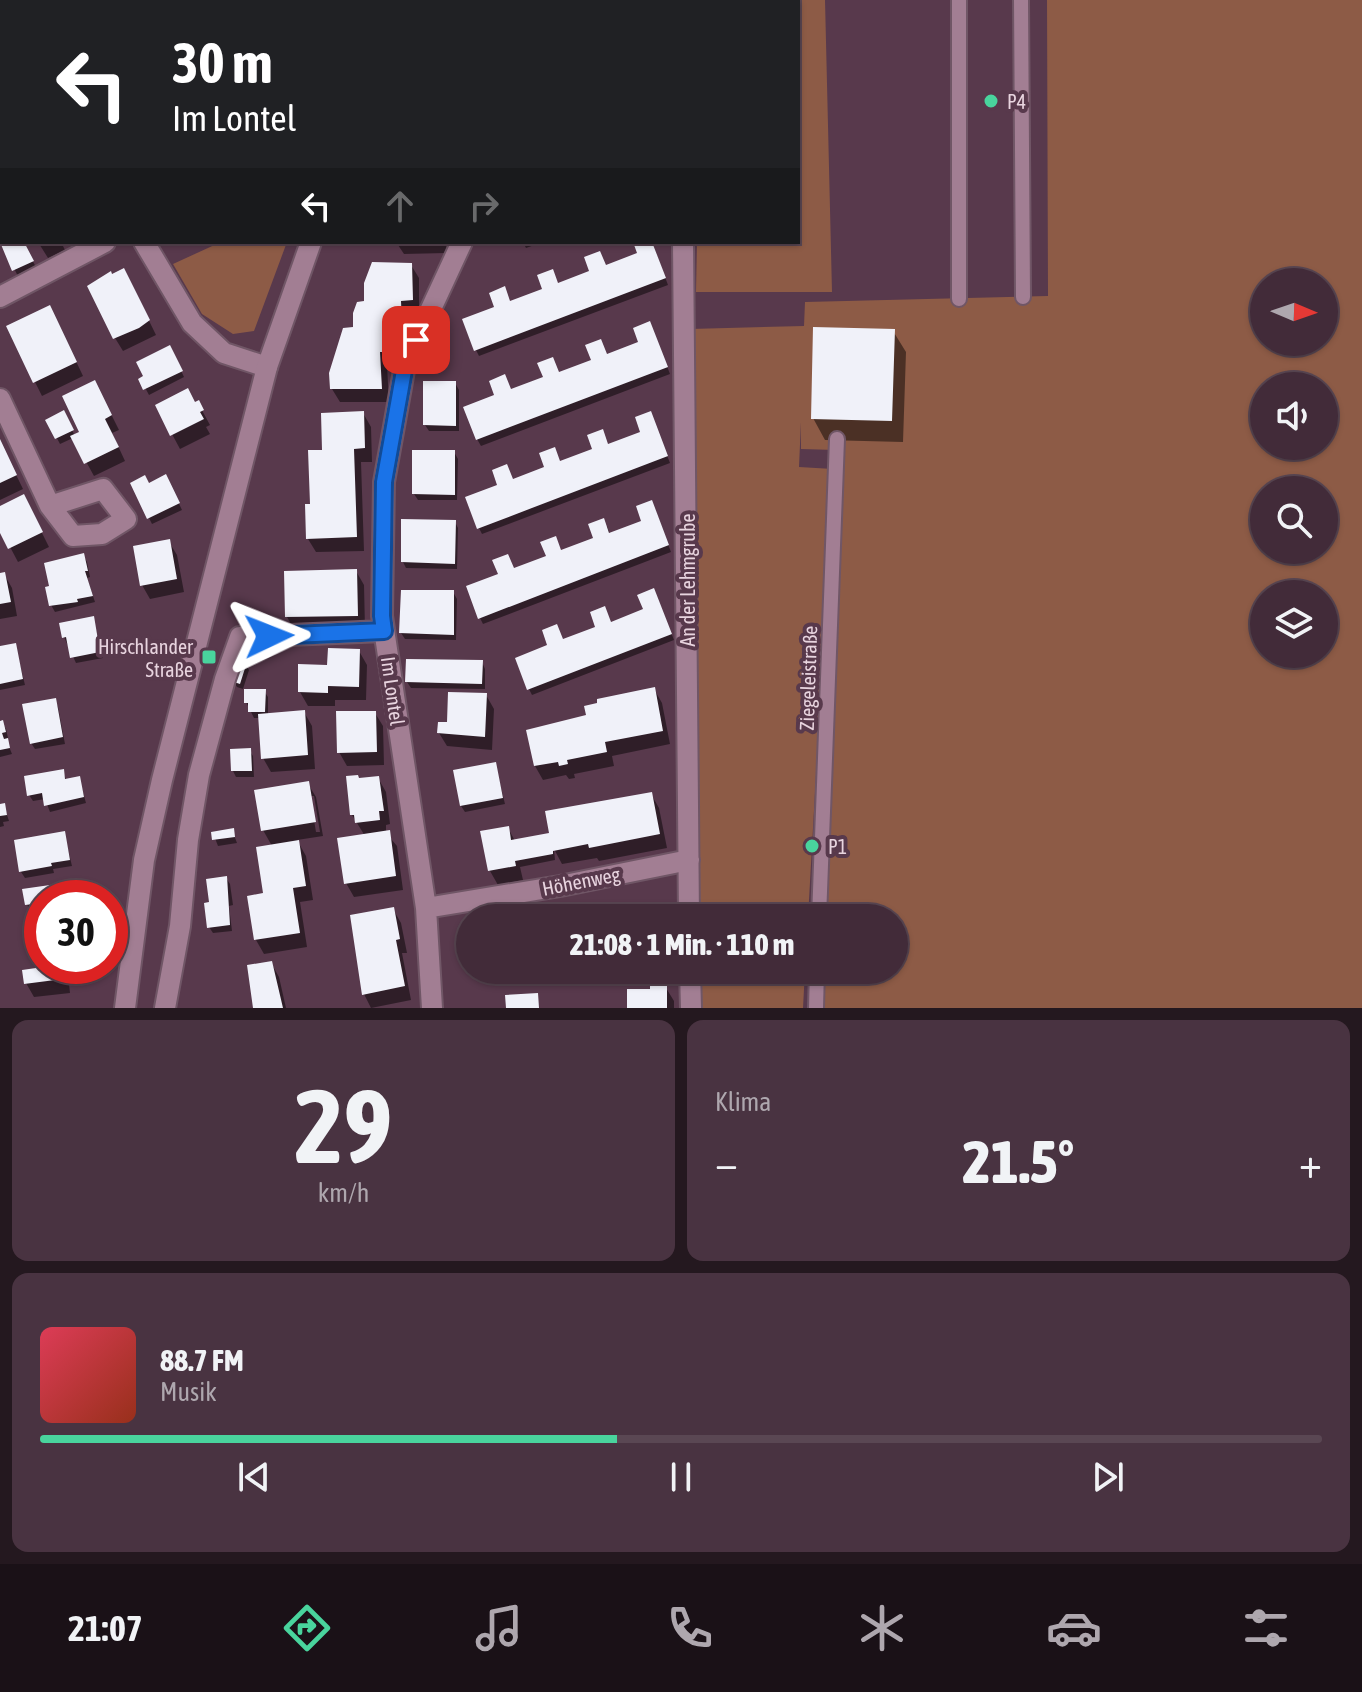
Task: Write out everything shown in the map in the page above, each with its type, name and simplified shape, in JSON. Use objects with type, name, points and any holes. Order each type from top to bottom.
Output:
[{"type":"street","points":[[0,297],[101,244]]},
{"type":"street","points":[[145,244],[192,323],[224,353],[267,367]]},
{"type":"street","points":[[125,1008],[150,833],[267,367],[310,244]]},
{"type":"street","name":"Im Lontel","points":[[432,1008],[426,908],[382,616],[384,482],[405,365],[461,244]]},
{"type":"street","name":"An der Lehmgrube","points":[[683,244],[689,904]]},
{"type":"street","points":[[2,408],[50,506]]},
{"type":"street","points":[[165,1008],[180,926],[188,840],[199,775],[225,679],[240,637],[384,631]]},
{"type":"street","name":"Höhenweg","points":[[426,908],[560,886],[689,860]]},
{"type":"street","points":[[690,984],[691,1008]]},
{"type":"lane","points":[[959,0],[959,299]]},
{"type":"lane","points":[[1021,0],[1023,297]]},
{"type":"lane","name":"Ziegeleistraße","points":[[820,904],[837,439]]},
{"type":"lane","points":[[816,1008],[817,984]]},
{"type":"shaded area","points":[[800,0],[825,0],[832,292],[696,292],[697,244],[800,244]]},
{"type":"shaded area","points":[[1047,0],[1362,0],[1362,1008],[816,1008],[817,984],[908,984],[908,904],[820,904],[836,450],[801,449],[801,422],[799,467],[833,469],[809,904],[680,904],[690,329],[804,326],[805,302],[1048,296]]},
{"type":"shaded area","points":[[217,244],[286,244],[254,331],[233,334],[202,314],[173,264]]},
{"type":"shaded area","points":[[681,984],[804,984],[803,1008],[681,1008]]},
{"type":"building","points":[[1,244],[25,244],[34,261],[12,271]]},
{"type":"building","points":[[634,244],[653,244],[666,278],[474,351],[462,319],[494,307],[489,293],[505,286],[510,301],[542,289],[537,275],[553,269],[558,283],[589,271],[584,257],[600,251],[606,265],[637,253]]},
{"type":"building","points":[[372,262],[412,263],[413,300],[401,301],[402,324],[389,326],[391,352],[380,352],[382,389],[330,389],[329,373],[343,328],[353,327],[353,313],[357,302],[364,301],[364,283]]},
{"type":"building","points":[[124,268],[150,320],[113,339],[87,286],[111,271],[112,274]]},
{"type":"building","points":[[50,305],[77,362],[33,383],[6,326]]},
{"type":"building","points":[[650,321],[668,367],[476,440],[463,407],[494,395],[489,381],[505,374],[511,389],[543,377],[537,363],[553,357],[559,372],[591,360],[585,345],[601,339],[607,354],[638,342],[633,328]]},
{"type":"building","points":[[813,327],[895,329],[892,421],[811,419]]},
{"type":"building","points":[[170,345],[183,371],[143,390],[138,379],[143,376],[136,362]]},
{"type":"building","points":[[95,380],[112,415],[105,419],[119,447],[84,464],[70,436],[79,432],[62,396]]},
{"type":"building","points":[[423,381],[456,381],[456,426],[423,425]]},
{"type":"building","points":[[188,388],[195,402],[199,400],[204,419],[170,436],[155,405]]},
{"type":"building","points":[[64,410],[74,430],[55,439],[45,420]]},
{"type":"building","points":[[364,411],[365,448],[354,449],[357,537],[306,539],[305,504],[310,504],[308,450],[322,450],[321,413]]},
{"type":"building","points":[[651,411],[668,456],[477,529],[465,497],[497,485],[492,470],[507,464],[513,479],[544,467],[539,453],[555,447],[560,461],[592,449],[587,435],[603,429],[608,444],[640,432],[635,417]]},
{"type":"building","points":[[0,439],[17,475],[0,483]]},
{"type":"building","points":[[412,450],[455,450],[455,495],[412,494]]},
{"type":"building","points":[[166,474],[180,503],[147,519],[130,483],[145,475],[149,483]]},
{"type":"building","points":[[24,494],[43,532],[8,549],[0,533],[0,506]]},
{"type":"building","points":[[652,500],[669,545],[478,619],[466,586],[498,574],[492,560],[508,554],[514,568],[546,556],[540,542],[556,536],[561,550],[593,538],[588,524],[604,518],[609,533],[641,521],[636,506]]},
{"type":"building","points":[[401,519],[456,520],[455,564],[401,562]]},
{"type":"building","points":[[170,539],[177,579],[140,586],[133,546]]},
{"type":"building","points":[[84,553],[88,571],[85,571],[93,596],[77,599],[78,602],[49,606],[44,563]]},
{"type":"building","points":[[357,569],[358,616],[285,617],[284,571]]},
{"type":"building","points":[[5,572],[11,602],[0,604],[0,573]]},
{"type":"building","points":[[654,588],[672,634],[527,690],[515,658],[547,645],[542,630],[557,624],[563,639],[595,627],[590,612],[605,606],[611,622],[643,609],[637,595]]},
{"type":"building","points":[[401,590],[454,590],[454,635],[399,633]]},
{"type":"building","points":[[94,616],[100,652],[70,658],[66,637],[62,638],[59,623]]},
{"type":"building","points":[[16,643],[23,679],[0,684],[0,646]]},
{"type":"building","points":[[328,648],[360,649],[359,687],[328,686],[328,693],[298,692],[298,664],[327,665]]},
{"type":"building","points":[[237,659],[247,662],[240,684],[231,681]]},
{"type":"building","points":[[406,659],[483,660],[482,684],[405,682]]},
{"type":"building","points":[[655,687],[663,731],[605,742],[607,752],[567,760],[568,764],[559,766],[558,762],[534,766],[526,730],[586,715],[584,706],[597,703],[597,699]]},
{"type":"building","points":[[244,689],[266,689],[265,712],[248,712]]},
{"type":"building","points":[[448,692],[487,693],[485,737],[437,733],[438,722],[447,722]]},
{"type":"building","points":[[56,698],[63,737],[30,744],[22,704]]},
{"type":"building","points":[[305,710],[308,755],[261,759],[258,714]]},
{"type":"building","points":[[336,711],[376,711],[377,752],[337,753]]},
{"type":"building","points":[[3,720],[6,732],[2,733],[4,739],[8,738],[10,748],[0,750],[0,721]]},
{"type":"building","points":[[251,748],[252,771],[231,771],[230,749]]},
{"type":"building","points":[[496,762],[503,798],[460,806],[453,770]]},
{"type":"building","points":[[64,769],[65,779],[80,776],[84,797],[44,806],[42,793],[27,796],[24,776]]},
{"type":"building","points":[[358,775],[359,778],[379,776],[384,811],[379,811],[380,820],[355,823],[354,815],[350,815],[346,776]]},
{"type":"building","points":[[309,781],[316,822],[261,831],[254,790]]},
{"type":"building","points":[[652,792],[660,834],[589,848],[588,844],[553,851],[553,854],[515,861],[516,866],[488,871],[480,831],[509,826],[511,840],[549,833],[545,811]]},
{"type":"building","points":[[5,803],[7,815],[0,816],[0,804]]},
{"type":"building","points":[[234,828],[235,837],[212,840],[211,832]]},
{"type":"building","points":[[390,830],[396,876],[344,884],[337,838]]},
{"type":"building","points":[[65,831],[70,860],[19,872],[14,840]]},
{"type":"building","points":[[299,840],[306,886],[293,888],[300,933],[254,940],[247,896],[263,893],[256,847]]},
{"type":"building","points":[[227,876],[230,925],[207,928],[204,903],[209,902],[206,879]]},
{"type":"building","points":[[394,907],[400,939],[396,940],[405,986],[362,995],[350,915]]},
{"type":"building","points":[[272,961],[283,1008],[253,1008],[247,965]]},
{"type":"building","points":[[650,985],[667,985],[667,1008],[627,1008],[627,989],[650,989]]},
{"type":"building","points":[[538,993],[539,1008],[506,1008],[505,995]]},
{"type":"place","name":"P4","points":[[991,101]]},
{"type":"place","name":"Hirschlander Straße","points":[[209,657]]},
{"type":"place","name":"P1","points":[[812,846]]},
{"type":"route","points":[[269,636],[384,631],[384,482],[405,365],[416,340]]}]
